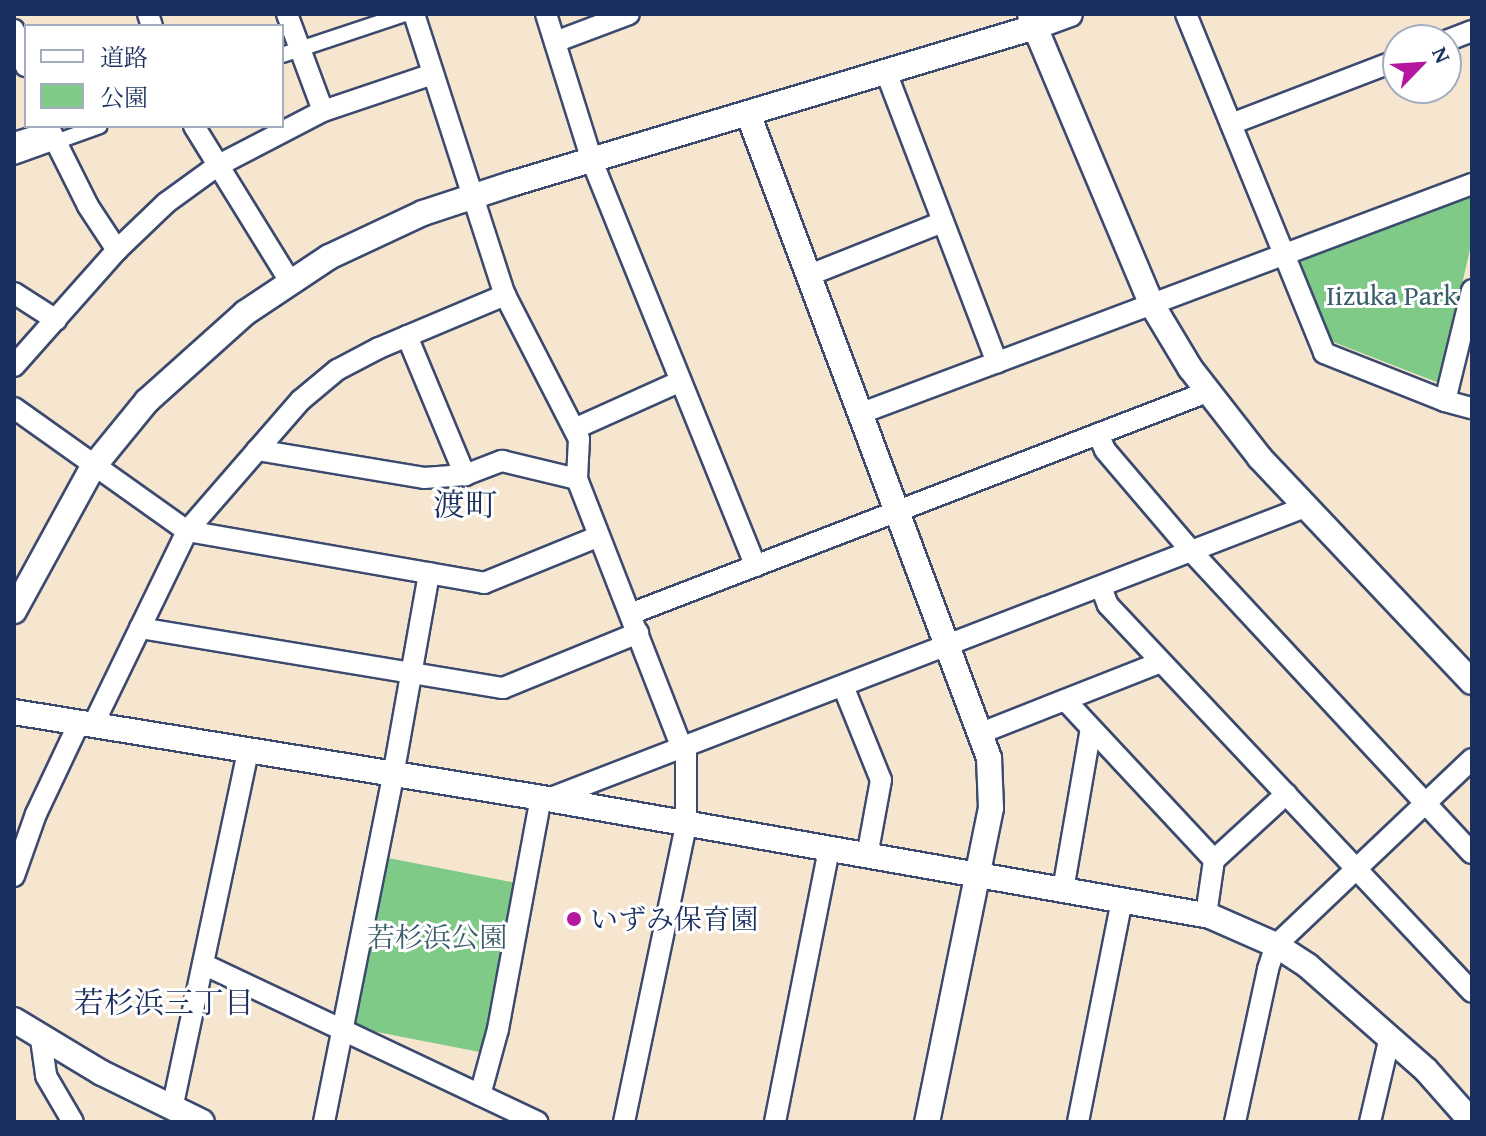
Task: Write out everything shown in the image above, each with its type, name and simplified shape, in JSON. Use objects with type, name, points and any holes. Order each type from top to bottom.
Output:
[{"type":"street","points":[[287,14],[290,52],[323,111]]},
{"type":"street","points":[[290,52],[405,14]]},
{"type":"street","points":[[414,14],[505,295],[579,439],[577,479],[684,748],[686,824],[624,1122]]},
{"type":"street","points":[[546,14],[592,161],[756,566]]},
{"type":"street","points":[[14,611],[93,467],[147,401],[200,350],[289,280],[376,234],[472,197],[749,116],[1033,20],[1070,14]]},
{"type":"street","points":[[1186,14],[1324,353],[1445,401],[1472,408]]},
{"type":"street","points":[[555,42],[624,15]]},
{"type":"street","points":[[1033,20],[1151,303],[1207,392],[1305,507],[1472,682]]},
{"type":"street","points":[[14,30],[24,60]]},
{"type":"street","points":[[1231,124],[1382,66]]},
{"type":"street","points":[[886,72],[997,362]]},
{"type":"street","points":[[14,366],[117,250],[166,203],[217,166],[323,111],[433,74]]},
{"type":"street","points":[[749,116],[981,733],[993,782],[991,808],[927,1122]]},
{"type":"street","points":[[14,143],[86,128]]},
{"type":"street","points":[[195,128],[289,280]]},
{"type":"street","points":[[51,133],[88,206],[117,250]]},
{"type":"street","points":[[14,157],[51,133]]},
{"type":"street","points":[[859,414],[1472,184]]},
{"type":"street","points":[[807,276],[943,222]]},
{"type":"street","points":[[1445,401],[1472,290]]},
{"type":"street","points":[[14,293],[56,320]]},
{"type":"street","points":[[14,876],[36,814],[140,628],[187,531],[301,400],[337,370],[407,336],[505,295]]},
{"type":"street","points":[[407,336],[465,475]]},
{"type":"street","points":[[574,429],[681,381]]},
{"type":"street","points":[[140,628],[503,688],[756,566],[1207,392]]},
{"type":"street","points":[[14,408],[187,531],[484,583],[599,536]]},
{"type":"street","points":[[1098,434],[1105,450],[1192,552],[1472,853]]},
{"type":"street","points":[[257,450],[424,478],[465,475],[502,461],[577,479]]},
{"type":"street","points":[[544,798],[684,748],[1305,507]]},
{"type":"street","points":[[324,1122],[393,776],[429,573]]},
{"type":"street","points":[[1101,587],[1108,605],[1472,992]]},
{"type":"street","points":[[981,733],[1161,662]]},
{"type":"street","points":[[843,686],[881,780],[867,856]]},
{"type":"street","points":[[1065,700],[1214,860]]},
{"type":"street","points":[[14,712],[393,776],[544,798],[1206,915],[1276,945],[1342,993],[1390,1037],[1472,1122]]},
{"type":"street","points":[[1063,890],[1091,728]]},
{"type":"street","points":[[172,1109],[248,751]]},
{"type":"street","points":[[1235,1122],[1276,945],[1423,802],[1472,759]]},
{"type":"street","points":[[1206,915],[1214,860],[1286,794]]},
{"type":"street","points":[[480,1095],[498,1029],[544,798]]},
{"type":"street","points":[[775,1122],[829,850]]},
{"type":"street","points":[[1078,1122],[1122,899]]},
{"type":"street","points":[[203,964],[538,1122]]},
{"type":"street","points":[[14,1020],[41,1039],[202,1122]]},
{"type":"street","points":[[1370,1122],[1390,1037]]},
{"type":"street","points":[[41,1039],[46,1076],[73,1122]]},
{"type":"green space","name":"Iizuka Park","points":[[1472,194],[1472,241],[1439,383],[1328,340],[1295,262]]},
{"type":"green space","name":"若杉浜公園","points":[[383,857],[517,883],[483,1053],[350,1027]]},
{"type":"place","name":"いずみ保育園","points":[[574,919]]},
{"type":"district","name":"渡町","points":[[465,505]]},
{"type":"district","name":"若杉浜三丁目","points":[[164,1002]]}]
